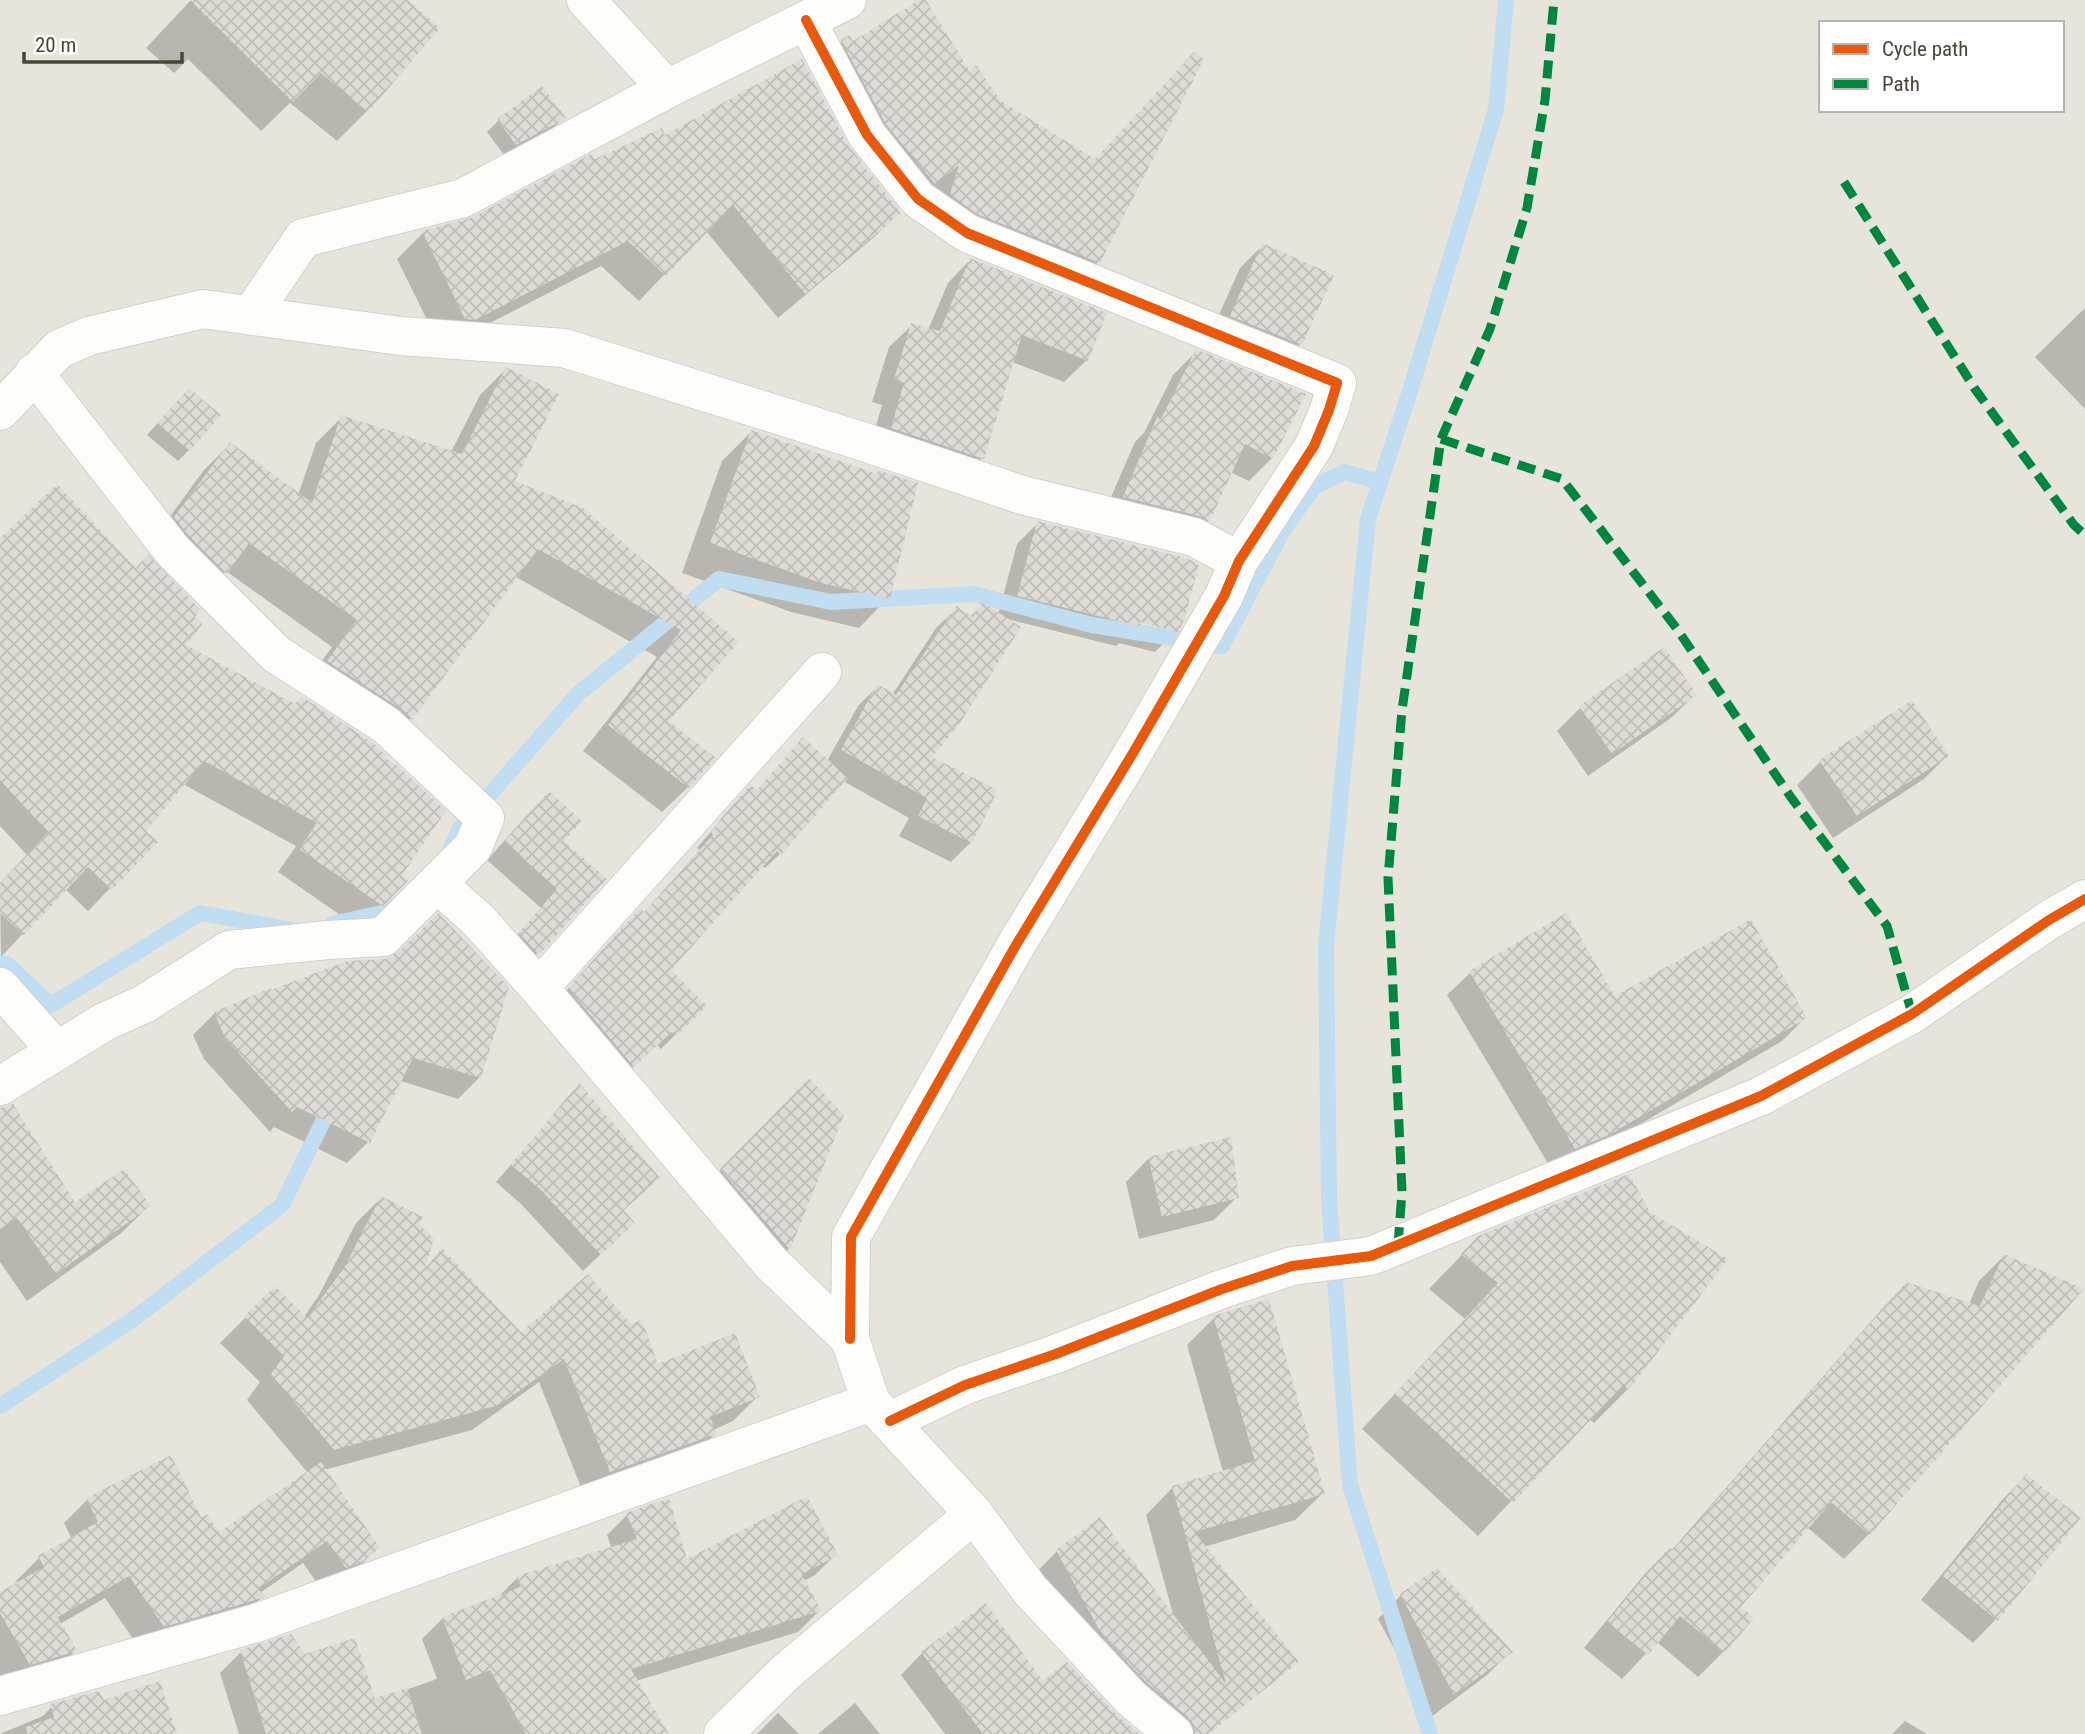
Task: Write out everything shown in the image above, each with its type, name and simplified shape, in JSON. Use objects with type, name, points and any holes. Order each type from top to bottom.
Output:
[{"type":"street","points":[[586,0],[667,89]]},
{"type":"street","points":[[251,315],[303,238],[463,198],[667,89],[847,0]]},
{"type":"street","points":[[806,20],[867,135],[918,199],[967,233],[1337,383],[1314,446],[1240,561],[1205,630],[1016,945],[851,1237],[850,1339]]},
{"type":"street","points":[[0,411],[59,349],[89,336],[204,309],[401,336],[565,348],[858,440],[1022,495],[1194,537],[1240,561]]},
{"type":"street","points":[[0,1086],[104,1022],[144,1004],[229,950],[383,937],[439,884],[473,847],[485,818],[386,725],[276,654],[173,551],[34,373]]},
{"type":"street","points":[[539,988],[822,672]]},
{"type":"street","points":[[439,884],[479,921],[539,988],[771,1263],[850,1339],[881,1411],[974,1514],[1030,1590],[1131,1698],[1174,1734]]},
{"type":"street","points":[[0,1696],[256,1623],[1053,1355],[1222,1289],[1293,1266],[1371,1256],[1761,1096],[1912,1014],[2049,920],[2085,899]]},
{"type":"street","points":[[0,987],[56,1050]]},
{"type":"street","points":[[723,1734],[786,1672],[974,1514]]},
{"type":"shaded area","points":[[0,0],[2085,0],[2085,1734],[0,1734]]},
{"type":"building","points":[[190,0],[408,0],[440,28],[368,112],[321,73],[293,102]]},
{"type":"building","points":[[919,0],[926,0],[969,70],[976,65],[1001,101],[1095,159],[1194,52],[1204,59],[1100,263],[977,214],[950,194],[959,165],[935,184],[885,123],[841,40],[849,35],[853,41]]},
{"type":"building","points":[[802,59],[848,145],[901,213],[805,294],[733,205],[666,276],[628,241],[475,320],[465,319],[422,231],[473,217],[591,154],[595,159],[662,128],[665,135]]},
{"type":"building","points":[[542,86],[566,118],[516,145],[497,119]]},
{"type":"building","points":[[1262,243],[1334,275],[1302,345],[1230,316]]},
{"type":"building","points":[[970,258],[1107,313],[1088,361],[1022,335],[984,459],[891,428],[904,383],[894,379],[911,323],[940,331]]},
{"type":"building","points":[[1196,349],[1306,394],[1273,459],[1245,444],[1210,521],[1123,497],[1157,417],[1161,419]]},
{"type":"building","points":[[506,367],[559,394],[515,481],[583,508],[739,642],[669,721],[716,758],[689,788],[608,725],[681,630],[538,549],[412,720],[398,707],[327,661],[357,620],[249,543],[227,574],[174,517],[230,442],[312,503],[341,415],[462,454]]},
{"type":"building","points":[[189,388],[221,415],[190,451],[157,423]]},
{"type":"building","points":[[751,430],[877,474],[878,470],[918,483],[890,599],[821,583],[710,543]]},
{"type":"building","points":[[57,484],[137,569],[148,554],[200,609],[195,617],[203,624],[186,645],[295,704],[301,696],[372,742],[386,755],[384,757],[398,766],[446,811],[402,875],[408,881],[383,906],[299,849],[317,823],[204,761],[146,831],[158,842],[112,890],[88,867],[24,935],[0,913],[0,883],[48,832],[0,780],[0,538]]},
{"type":"building","points":[[1037,521],[1186,558],[1199,564],[1184,621],[1178,632],[1140,622],[1139,626],[1017,596]]},
{"type":"building","points":[[982,602],[1021,627],[958,726],[932,757],[998,790],[972,843],[918,816],[927,798],[841,750],[877,684],[896,695],[956,606],[973,617]]},
{"type":"building","points":[[1664,647],[1697,695],[1612,754],[1579,706]]},
{"type":"building","points":[[1912,700],[1949,756],[1857,816],[1819,760]]},
{"type":"building","points":[[803,737],[848,778],[781,855],[777,851],[671,970],[707,1006],[676,1036],[672,1032],[634,1067],[568,988],[640,908],[644,912],[713,835],[711,832],[750,785],[757,790]]},
{"type":"building","points":[[549,791],[582,821],[564,841],[607,879],[539,955],[519,933],[557,889],[504,841]]},
{"type":"building","points":[[438,913],[509,987],[481,1078],[413,1058],[370,1143],[297,1107],[292,1112],[225,1038],[214,1012],[347,961],[385,959],[421,933],[419,932]]},
{"type":"building","points":[[1566,913],[1615,996],[1751,919],[1807,1018],[1609,1135],[1575,1149],[1469,971]]},
{"type":"building","points":[[809,1078],[844,1115],[790,1250],[720,1169]]},
{"type":"building","points":[[579,1083],[660,1178],[624,1210],[635,1223],[601,1255],[539,1188],[511,1165]]},
{"type":"building","points":[[13,1104],[75,1202],[124,1169],[151,1206],[56,1274],[17,1218],[0,1229],[0,1108]]},
{"type":"building","points":[[1231,1137],[1239,1198],[1162,1217],[1148,1157]]},
{"type":"building","points":[[1629,1174],[1650,1212],[1728,1259],[1629,1390],[1623,1385],[1513,1503],[1395,1394],[1498,1283],[1461,1254],[1478,1236]]},
{"type":"building","points":[[381,1196],[423,1217],[419,1224],[434,1239],[425,1269],[442,1248],[521,1332],[588,1274],[631,1324],[642,1320],[658,1364],[735,1333],[760,1397],[710,1417],[717,1434],[610,1472],[564,1359],[499,1405],[334,1450],[271,1374],[284,1356],[244,1316],[275,1286],[307,1318],[344,1268]]},
{"type":"building","points":[[2004,1254],[2084,1289],[1870,1535],[1831,1502],[1741,1607],[1754,1618],[1725,1653],[1680,1616],[1648,1655],[1607,1622],[1669,1547],[1673,1550],[1906,1282],[1980,1306]]},
{"type":"building","points":[[1269,1299],[1325,1494],[1194,1532],[1299,1662],[1209,1734],[1195,1734],[1194,1726],[1188,1717],[1146,1682],[1102,1635],[1056,1550],[1100,1517],[1226,1684],[1172,1486],[1255,1461],[1213,1316]]},
{"type":"building","points":[[171,1455],[201,1517],[207,1514],[219,1532],[321,1462],[380,1548],[360,1563],[346,1568],[327,1541],[259,1588],[265,1597],[164,1627],[129,1576],[58,1617],[77,1651],[30,1665],[0,1613],[0,1592],[44,1567],[38,1556],[98,1522],[86,1498]]},
{"type":"building","points":[[2026,1474],[2081,1518],[1998,1621],[1943,1576]]},
{"type":"building","points":[[807,1496],[838,1555],[802,1574],[821,1611],[631,1669],[669,1734],[526,1734],[490,1670],[466,1680],[442,1617],[520,1587],[517,1576],[637,1539],[626,1513],[669,1498],[687,1559]]},
{"type":"building","points":[[1437,1568],[1513,1652],[1454,1695],[1400,1594]]},
{"type":"building","points":[[986,1603],[1043,1681],[1067,1662],[1115,1713],[1140,1734],[983,1734],[921,1652]]},
{"type":"building","points":[[291,1634],[305,1654],[355,1638],[375,1698],[407,1688],[422,1734],[266,1734],[240,1650]]},
{"type":"building","points":[[160,1681],[177,1734],[27,1734],[26,1727],[54,1717],[50,1704],[99,1691],[104,1700]]},
{"type":"waterway","points":[[1430,1734],[1350,1485],[1329,1199],[1326,945],[1368,519],[1496,109],[1506,0]]},
{"type":"waterway","points":[[448,855],[460,828],[578,694],[719,579],[831,602],[973,594],[1092,625],[1222,646],[1283,530],[1314,487],[1345,472],[1380,482]]},
{"type":"waterway","points":[[332,924],[386,912],[398,905]]},
{"type":"waterway","points":[[0,964],[7,964],[51,1005],[200,913],[293,930]]},
{"type":"waterway","points":[[0,1406],[132,1320],[282,1205],[333,1101]]},
{"type":"marked path","points":[[1398,1245],[1402,1192],[1388,878],[1402,710],[1441,439],[1490,329],[1527,208],[1545,100],[1554,0]]},
{"type":"marked path","points":[[1844,182],[1975,389],[2074,525],[2085,535]]},
{"type":"marked path","points":[[1441,439],[1562,479],[1677,629],[1790,796],[1887,926],[1912,1014]]},
{"type":"cycle path","points":[[806,20],[867,135],[918,199],[967,233],[1337,383],[1314,446],[1239,561],[1224,596],[1133,753],[1016,945],[851,1237],[850,1339]]},
{"type":"cycle path","points":[[890,1421],[965,1385],[1053,1355],[1222,1289],[1292,1266],[1371,1256],[1761,1096],[1912,1014],[2049,920],[2085,899]]}]
